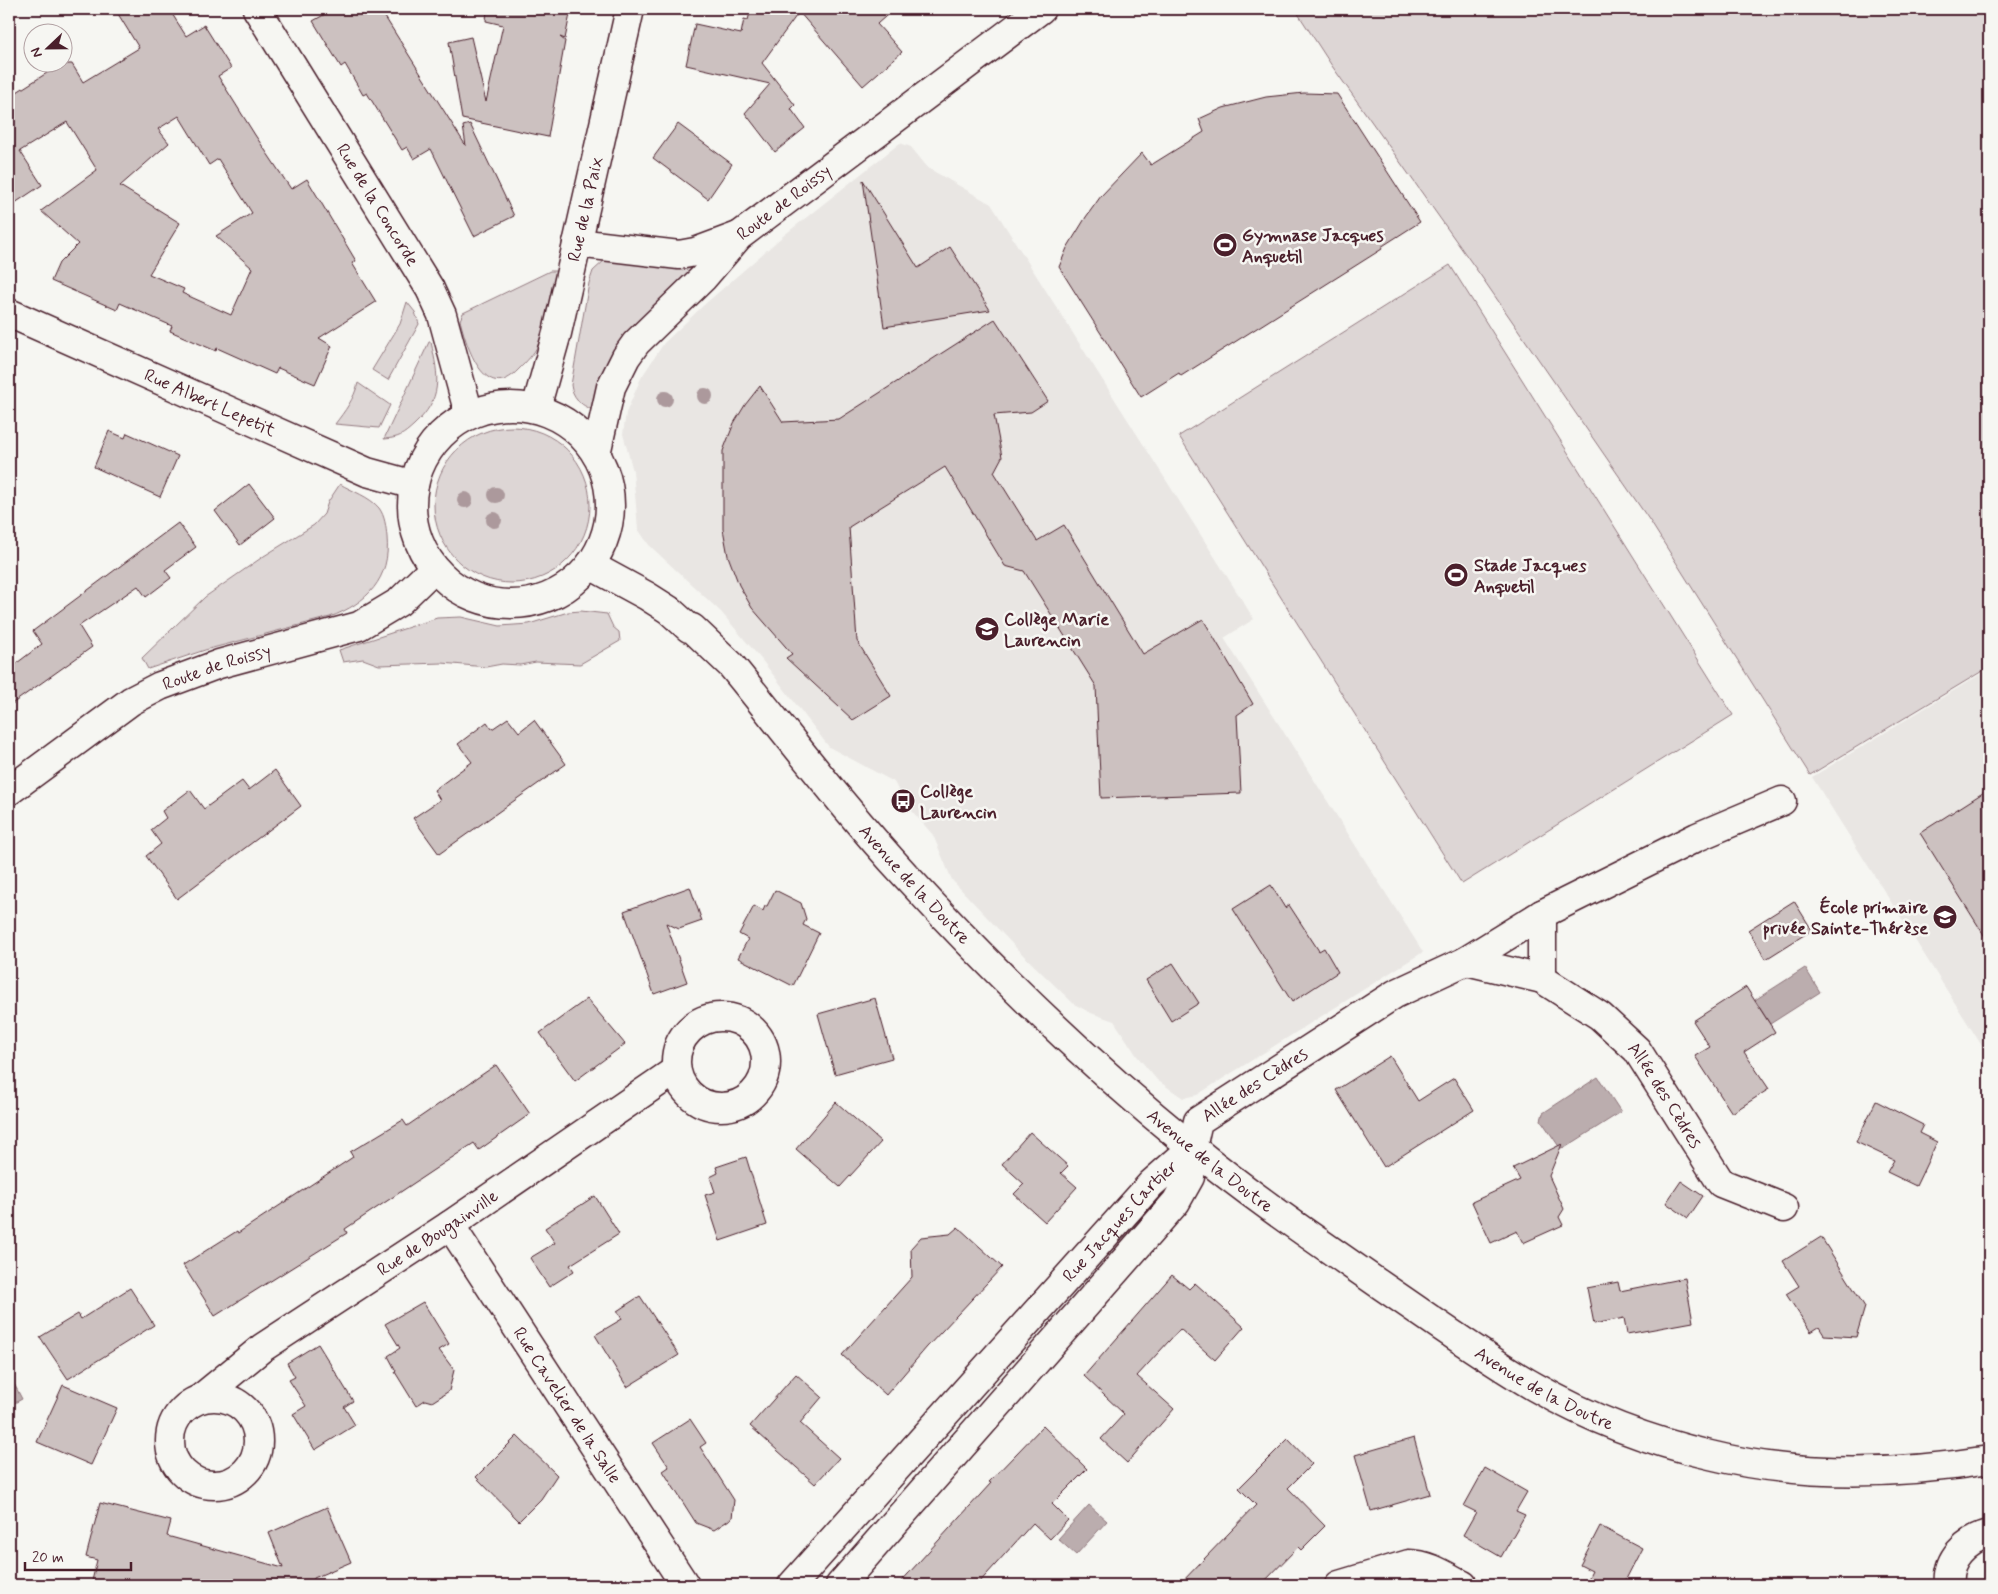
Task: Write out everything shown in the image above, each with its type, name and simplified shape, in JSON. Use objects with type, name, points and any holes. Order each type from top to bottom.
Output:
[{"type":"street","name":"Rue de la Concorde","points":[[257,9],[430,289],[442,315],[469,414]]},
{"type":"street","name":"Rue de la Paix","points":[[536,408],[557,333],[630,9]]},
{"type":"street","name":"Route de Roissy","points":[[596,454],[612,387],[626,357],[636,343],[703,278],[739,236],[1042,9]]},
{"type":"street","points":[[577,243],[679,254],[695,252],[739,236]]},
{"type":"street","name":"Rue Albert Lepetit","points":[[9,313],[367,472],[414,485]]},
{"type":"street","points":[[514,405],[536,408],[560,418],[568,424],[582,435],[596,454],[608,483],[610,511],[604,540],[590,565],[569,586],[542,600],[513,604],[483,600],[456,588],[434,568],[419,542],[412,514],[414,485],[424,456],[444,432],[469,414],[491,407],[514,405]]},
{"type":"street","name":"Avenue de la Doutre","points":[[590,565],[669,610],[709,643],[731,665],[868,832],[943,916],[1087,1057],[1192,1148],[1291,1223],[1471,1347],[1537,1388],[1606,1421],[1672,1445],[1709,1455],[1783,1468],[1820,1471],[1892,1472],[1943,1468],[1989,1460]]},
{"type":"street","name":"Route de Roissy","points":[[9,791],[131,701],[160,686],[219,664],[359,626],[399,602],[434,568]]},
{"type":"street","name":"Allée des Cèdres","points":[[1192,1148],[1198,1121],[1395,994],[1466,960],[1542,914],[1697,837],[1782,801]]},
{"type":"street","points":[[1542,914],[1542,979]]},
{"type":"street","name":"Allée des Cèdres","points":[[1466,960],[1542,979],[1600,1016],[1637,1050],[1721,1183],[1784,1208]]},
{"type":"street","name":"Rue de Bougainville","points":[[201,1398],[262,1348],[450,1225],[676,1070]]},
{"type":"street","name":"Rue Jacques Cartier","points":[[792,1585],[1144,1191],[1192,1148]]},
{"type":"street","name":"Rue Jacques Cartier","points":[[840,1585],[1176,1202],[1190,1177],[1192,1148]]},
{"type":"street","name":"Rue Cavelier de la Salle","points":[[450,1225],[685,1585]]},
{"type":"street","points":[[1949,1585],[1948,1578],[1953,1562],[1963,1548],[1976,1537],[1989,1534]]},
{"type":"street","points":[[1339,1585],[1409,1564],[1420,1564],[1428,1566],[1463,1585]]},
{"type":"shaded area","points":[[1295,9],[1989,9],[1989,667],[1810,775],[1650,521],[1481,276],[1332,66]]},
{"type":"shaded area","name":"Collège Marie Laurencin","points":[[900,143],[911,147],[928,168],[991,204],[1254,619],[1224,638],[1423,952],[1197,1095],[1183,1098],[1157,1080],[1137,1056],[1114,1021],[1091,1013],[1074,1004],[1018,950],[952,880],[933,835],[905,803],[894,782],[829,747],[761,659],[721,612],[649,545],[638,529],[633,471],[623,434],[626,413],[641,378],[664,343],[705,304],[783,236]]},
{"type":"shaded area","points":[[606,259],[682,265],[690,268],[692,271],[592,409],[584,406],[578,400],[573,393],[571,385],[589,283],[593,271]]},
{"type":"shaded area","name":"Stade Jacques Anquetil","points":[[1450,265],[1733,715],[1462,884],[1179,436]]},
{"type":"shaded area","points":[[550,271],[556,271],[557,275],[547,319],[532,355],[507,379],[496,380],[487,376],[479,368],[467,343],[460,320],[463,313]]},
{"type":"shaded area","points":[[407,302],[415,312],[419,324],[388,380],[372,370],[400,324]]},
{"type":"shaded area","points":[[429,342],[431,342],[437,377],[434,396],[430,406],[404,434],[384,439]]},
{"type":"shaded area","points":[[358,383],[390,405],[379,428],[335,424],[352,400]]},
{"type":"shaded area","points":[[504,427],[520,427],[535,430],[549,436],[562,444],[573,455],[587,482],[590,505],[589,520],[581,542],[573,555],[562,566],[535,580],[520,583],[504,583],[489,580],[475,574],[462,566],[451,555],[437,528],[434,513],[434,497],[437,482],[443,468],[451,455],[462,444],[489,430]]},
{"type":"shaded area","points":[[340,484],[366,497],[375,504],[381,511],[385,522],[387,552],[385,565],[374,587],[365,597],[330,617],[205,650],[148,669],[142,658],[205,597],[264,556],[314,525],[324,514],[328,502]]},
{"type":"shaded area","points":[[581,611],[607,614],[613,627],[619,632],[620,641],[580,664],[536,662],[486,667],[442,663],[379,665],[363,659],[343,662],[339,650],[437,618],[461,617],[500,626],[529,624],[568,612]]},
{"type":"shaded area","name":"École primaire privée Sainte-Thérèse","points":[[1989,669],[1989,1057],[1812,777]]},
{"type":"shaded area","points":[[1805,968],[1820,992],[1770,1024],[1755,1000]]},
{"type":"shaded area","points":[[1598,1077],[1621,1112],[1566,1147],[1560,1148],[1541,1120],[1543,1113]]},
{"type":"shaded area","points":[[9,1374],[22,1399],[9,1406]]},
{"type":"shaded area","points":[[1089,1505],[1107,1521],[1076,1555],[1058,1539]]},
{"type":"building","points":[[115,9],[169,9],[186,36],[204,25],[231,68],[218,76],[291,189],[307,179],[356,261],[352,263],[376,302],[319,338],[332,346],[315,384],[278,368],[275,374],[217,348],[216,351],[170,331],[172,326],[120,303],[117,310],[51,281],[59,263],[78,244],[41,211],[97,170],[67,122],[20,151],[42,185],[9,207],[9,97],[48,72],[72,72],[72,64],[83,82],[139,48]],"holes":[[[179,116],[209,165],[218,159],[252,213],[216,236],[252,268],[231,315],[182,293],[184,289],[149,274],[180,223],[120,186],[169,143],[158,129]]]},
{"type":"building","points":[[334,9],[380,9],[466,146],[463,126],[470,124],[514,216],[474,236],[431,149],[414,159],[407,147],[402,150],[367,93],[363,95],[345,64],[341,67],[313,21]]},
{"type":"building","points":[[487,9],[571,9],[565,39],[560,37],[565,41],[548,137],[462,119],[449,42],[471,37],[486,102],[503,25],[486,21]]},
{"type":"building","points":[[751,9],[894,9],[877,24],[902,52],[863,86],[799,12],[762,63],[795,105],[791,109],[805,128],[775,152],[745,113],[770,84],[686,65],[695,24],[741,34],[744,19],[748,20]]},
{"type":"building","name":"Gymnase Jacques Anquetil","points":[[1304,93],[1337,94],[1420,222],[1381,247],[1382,249],[1181,376],[1179,373],[1141,397],[1059,267],[1067,248],[1101,196],[1142,153],[1151,165],[1204,132],[1199,119],[1223,108],[1266,97]]},
{"type":"building","points":[[678,124],[732,164],[708,199],[653,158]]},
{"type":"building","points":[[863,180],[918,268],[950,247],[990,310],[884,327]]},
{"type":"building","points":[[995,319],[1048,401],[1031,412],[994,415],[1002,457],[994,472],[1037,541],[1064,525],[1143,654],[1203,619],[1253,704],[1237,715],[1241,793],[1101,798],[1096,686],[1024,571],[1005,566],[945,467],[849,527],[857,641],[891,696],[853,720],[786,658],[792,654],[752,608],[739,585],[728,556],[723,529],[723,451],[734,423],[760,386],[783,422],[839,419]]},
{"type":"building","points":[[109,431],[125,438],[127,433],[178,456],[160,497],[94,467]]},
{"type":"building","points":[[249,484],[275,518],[240,545],[215,511]]},
{"type":"building","points":[[178,523],[196,547],[165,570],[171,578],[146,597],[138,586],[79,626],[92,647],[9,706],[9,669],[42,644],[33,631]]},
{"type":"building","points":[[508,718],[519,732],[534,720],[566,764],[439,854],[413,818],[440,800],[434,790],[472,762],[458,744],[487,722],[492,729]]},
{"type":"building","points":[[275,770],[301,806],[177,899],[146,856],[161,844],[151,830],[166,818],[162,811],[190,790],[204,809],[242,781],[249,790]]},
{"type":"building","points":[[1989,789],[1989,943],[1920,833]]},
{"type":"building","points":[[1271,885],[1285,908],[1289,905],[1319,951],[1324,948],[1338,972],[1292,1002],[1233,909]]},
{"type":"building","points":[[690,887],[702,921],[679,929],[666,923],[687,982],[654,994],[624,911]]},
{"type":"building","points":[[775,890],[801,903],[806,919],[803,925],[819,933],[793,986],[738,958],[748,939],[739,934],[754,906],[763,911]]},
{"type":"building","points":[[1794,901],[1812,930],[1766,959],[1748,930]]},
{"type":"building","points":[[1173,963],[1199,1003],[1171,1021],[1146,980]]},
{"type":"building","points":[[1746,987],[1775,1032],[1744,1052],[1769,1089],[1732,1113],[1695,1056],[1710,1047],[1693,1021]]},
{"type":"building","points":[[875,998],[892,1058],[835,1074],[818,1014]]},
{"type":"building","points":[[587,999],[625,1044],[575,1081],[540,1033]]},
{"type":"building","points":[[1390,1056],[1418,1101],[1454,1078],[1474,1110],[1384,1167],[1336,1090]]},
{"type":"building","points":[[496,1065],[530,1114],[479,1150],[474,1143],[345,1229],[347,1233],[215,1316],[183,1265],[237,1231],[238,1233],[353,1157],[350,1152],[403,1120],[407,1126]]},
{"type":"building","points":[[1876,1101],[1923,1125],[1919,1133],[1937,1142],[1916,1186],[1887,1172],[1894,1160],[1856,1142]]},
{"type":"building","points":[[836,1102],[881,1142],[840,1187],[796,1149]]},
{"type":"building","points":[[1030,1132],[1068,1166],[1061,1173],[1077,1187],[1045,1222],[1014,1194],[1024,1184],[1002,1164]]},
{"type":"building","points":[[1562,1144],[1549,1176],[1564,1209],[1559,1217],[1563,1225],[1523,1243],[1517,1231],[1491,1243],[1472,1202],[1520,1180],[1513,1168]]},
{"type":"building","points":[[746,1157],[767,1225],[720,1241],[705,1195],[715,1192],[710,1177],[718,1173],[716,1167]]},
{"type":"building","points":[[1681,1181],[1703,1196],[1688,1218],[1666,1203]]},
{"type":"building","points":[[595,1196],[619,1234],[570,1265],[574,1271],[549,1287],[530,1258],[555,1243],[545,1228]]},
{"type":"building","points":[[958,1227],[1002,1267],[927,1347],[886,1395],[842,1355],[912,1277],[911,1248],[921,1237],[950,1234]]},
{"type":"building","points":[[1821,1237],[1865,1307],[1856,1337],[1824,1335],[1819,1327],[1811,1332],[1786,1294],[1799,1286],[1783,1261]]},
{"type":"building","points":[[1172,1275],[1189,1289],[1195,1283],[1244,1327],[1215,1360],[1180,1329],[1137,1376],[1174,1409],[1127,1463],[1101,1439],[1124,1414],[1084,1376]]},
{"type":"building","points":[[1685,1278],[1693,1322],[1627,1334],[1624,1318],[1594,1324],[1587,1288],[1618,1282],[1620,1291]]},
{"type":"building","points":[[130,1288],[154,1325],[68,1379],[40,1337],[78,1314],[81,1319]]},
{"type":"building","points":[[640,1296],[679,1355],[627,1387],[595,1335],[622,1319],[617,1311]]},
{"type":"building","points":[[423,1302],[449,1344],[439,1350],[454,1370],[449,1391],[432,1402],[425,1400],[416,1406],[395,1372],[388,1356],[400,1348],[385,1324]]},
{"type":"building","points":[[318,1344],[353,1401],[344,1407],[355,1425],[315,1450],[293,1414],[306,1406],[289,1380],[295,1377],[287,1363]]},
{"type":"building","points":[[796,1374],[822,1397],[800,1423],[839,1458],[815,1484],[750,1426]]},
{"type":"building","points":[[63,1385],[117,1408],[91,1465],[37,1442]]},
{"type":"building","points":[[690,1419],[706,1443],[700,1447],[734,1500],[732,1518],[714,1530],[696,1523],[663,1471],[669,1467],[653,1443]]},
{"type":"building","points":[[1043,1426],[1087,1469],[1052,1504],[1068,1520],[1050,1539],[1033,1523],[977,1585],[898,1585],[991,1483],[989,1482]]},
{"type":"building","points":[[517,1436],[557,1475],[541,1499],[519,1521],[476,1477]]},
{"type":"building","points":[[1414,1438],[1430,1494],[1371,1511],[1355,1455]]},
{"type":"building","points":[[1288,1439],[1312,1464],[1288,1488],[1325,1526],[1301,1550],[1298,1547],[1261,1585],[1179,1585],[1256,1505],[1239,1488]]},
{"type":"building","points":[[1485,1468],[1527,1492],[1516,1511],[1525,1515],[1501,1557],[1463,1535],[1476,1512],[1464,1506]]},
{"type":"building","points":[[100,1503],[171,1521],[167,1536],[283,1568],[269,1533],[327,1507],[351,1562],[314,1578],[313,1585],[91,1585],[97,1560],[86,1557]]},
{"type":"building","points":[[1600,1526],[1642,1548],[1623,1585],[1585,1585],[1592,1571],[1580,1565]]},
{"type":"place","name":"Gymnase Jacques Anquetil","points":[[1225,245]]},
{"type":"place","name":"Stade Jacques Anquetil","points":[[1456,575]]},
{"type":"place","name":"Collège Marie Laurencin","points":[[987,629]]},
{"type":"place","name":"Collège Laurencin","points":[[903,801]]},
{"type":"place","name":"École primaire privée Sainte-Thérèse","points":[[1945,917]]}]
